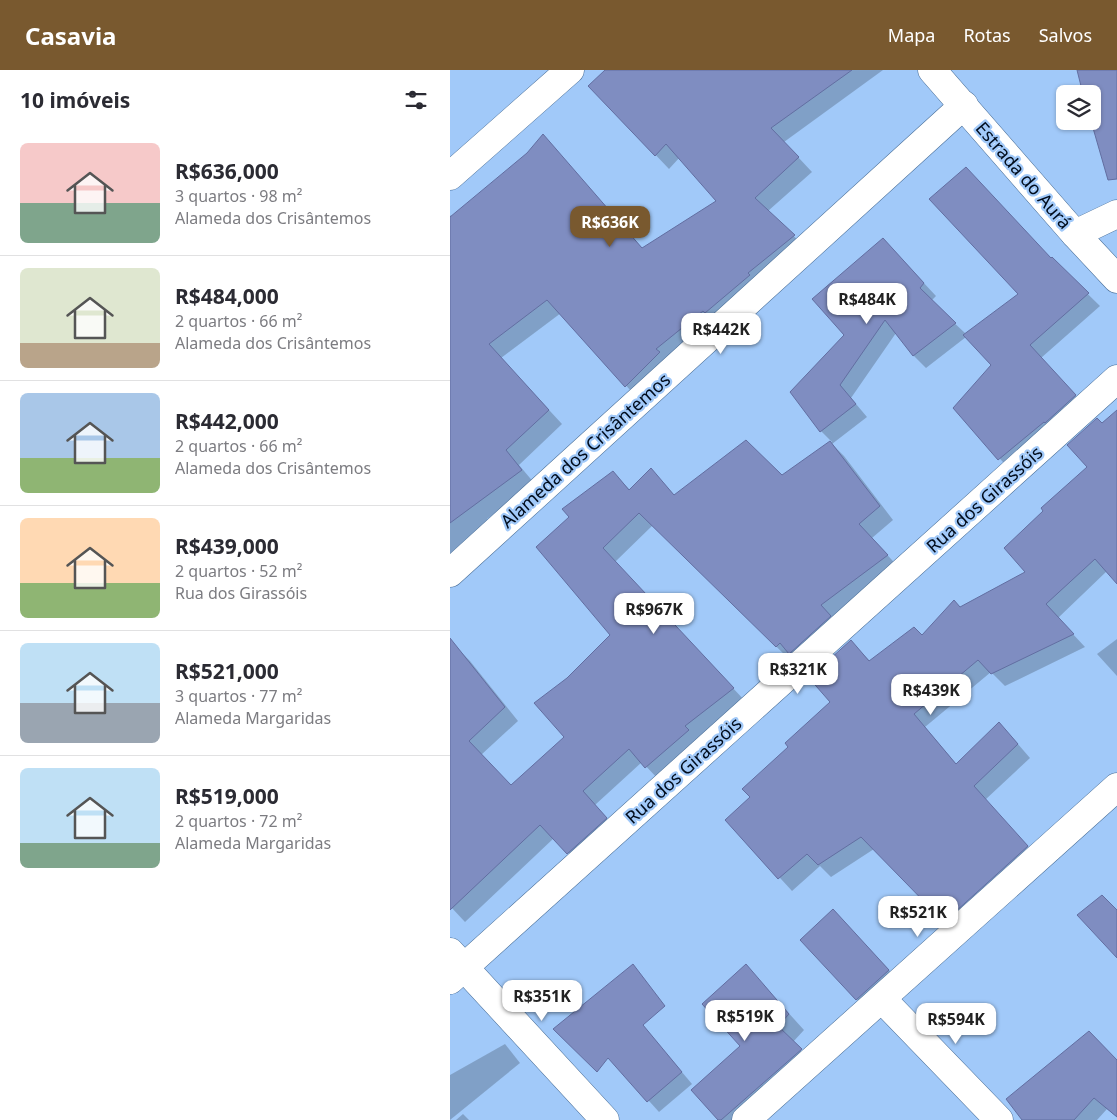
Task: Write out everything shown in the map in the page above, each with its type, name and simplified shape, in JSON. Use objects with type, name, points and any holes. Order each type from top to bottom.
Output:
[{"type":"street","points":[[450,176],[570,70]]},
{"type":"street","name":"Estrada do Aurá","points":[[932,70],[1075,234],[1117,278]]},
{"type":"street","name":"Alameda dos Crisântemos","points":[[450,572],[964,105]]},
{"type":"street","points":[[1075,234],[1117,214]]},
{"type":"street","name":"Rua dos Girassóis","points":[[455,967],[1117,379]]},
{"type":"street","points":[[746,1120],[1117,787]]},
{"type":"street","points":[[455,967],[605,1120]]},
{"type":"street","points":[[882,999],[999,1120]]},
{"type":"building","points":[[605,70],[852,70],[771,128],[799,157],[755,198],[795,235],[748,273],[750,275],[705,313],[703,311],[656,349],[660,352],[625,387],[547,300],[489,344],[549,410],[506,450],[522,470],[450,523],[450,217],[527,153],[543,134],[642,248],[716,201],[666,144],[655,156],[588,86]]},
{"type":"building","points":[[1077,70],[1117,70],[1117,179],[1108,180],[1094,130],[1101,130],[1101,85],[1081,85]]},
{"type":"building","points":[[966,167],[1051,258],[1089,293],[1030,345],[1076,395],[1045,423],[998,460],[953,408],[991,365],[963,335],[1018,294],[929,199]]},
{"type":"building","points":[[883,238],[924,283],[920,288],[956,323],[913,356],[885,320],[840,385],[856,404],[820,432],[790,392],[844,335],[812,299]]},
{"type":"building","points":[[1117,410],[1117,584],[1095,559],[1046,604],[1074,634],[991,674],[978,660],[914,714],[956,764],[999,722],[1018,744],[974,786],[1028,846],[944,922],[861,837],[818,865],[807,854],[778,879],[725,820],[750,797],[742,789],[788,747],[785,743],[830,702],[809,678],[851,640],[869,661],[914,627],[922,635],[954,600],[960,607],[1025,572],[1004,548],[1043,511],[1041,508],[1087,467],[1067,445],[1097,418],[1102,423]]},
{"type":"building","points":[[746,440],[782,475],[830,441],[880,506],[859,524],[888,555],[821,605],[831,616],[789,654],[780,643],[776,647],[639,513],[603,548],[734,688],[685,726],[689,730],[645,768],[629,749],[583,791],[607,818],[567,854],[540,825],[450,910],[450,638],[505,707],[469,741],[511,785],[564,737],[534,703],[567,678],[610,635],[536,547],[569,517],[562,509],[613,471],[629,490],[651,468],[674,495]]},
{"type":"building","points":[[1102,895],[1117,910],[1117,958],[1077,915]]},
{"type":"building","points":[[833,909],[889,970],[856,1000],[800,940]]},
{"type":"building","points":[[633,964],[665,1006],[643,1025],[682,1072],[647,1102],[608,1058],[597,1072],[553,1029]]},
{"type":"building","points":[[746,964],[789,1014],[778,1026],[802,1049],[721,1120],[718,1120],[691,1090],[740,1046],[702,1004]]},
{"type":"building","points":[[1089,1031],[1117,1060],[1117,1117],[1094,1098],[1074,1120],[1022,1120],[1006,1099]]}]
